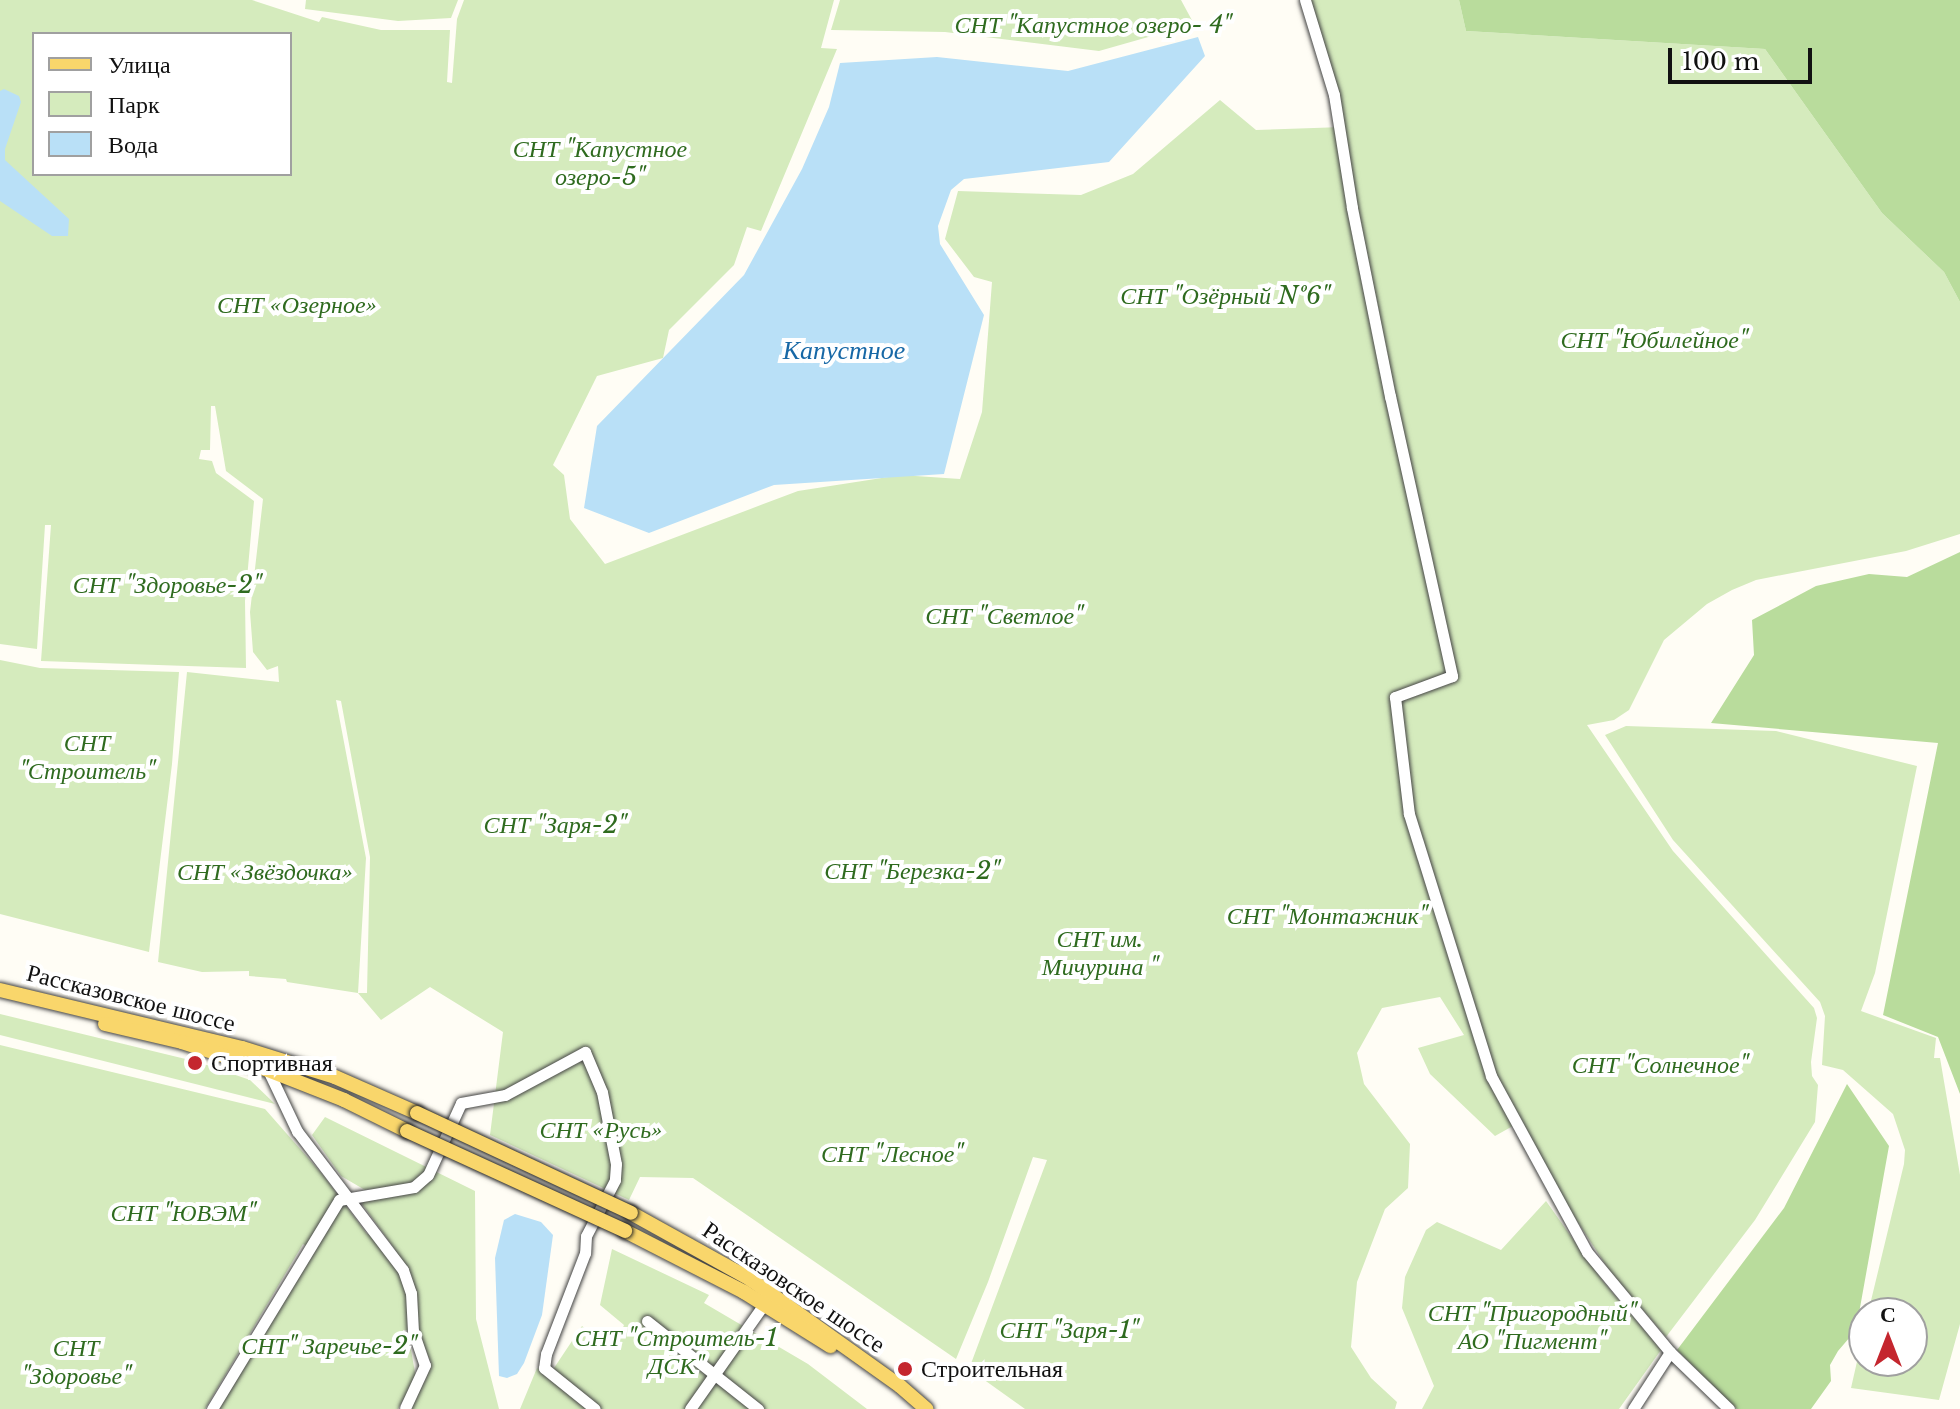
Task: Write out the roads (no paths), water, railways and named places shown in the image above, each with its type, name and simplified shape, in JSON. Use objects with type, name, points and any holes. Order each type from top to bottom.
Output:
[{"type":"main road","name":"Рассказовское шоссе","points":[[0,990],[242,1048],[335,1077],[417,1113],[631,1213],[750,1279],[900,1386],[926,1409]]},
{"type":"main road","name":"Рассказовское шоссе","points":[[0,999],[182,1042],[268,1070],[344,1100],[625,1231],[764,1304],[843,1355],[912,1409]]},
{"type":"street","points":[[1305,0],[1334,95],[1352,208],[1390,396],[1452,676],[1395,697],[1409,814],[1457,962],[1479,1045],[1498,1089],[1587,1252],[1670,1352],[1729,1409]]},
{"type":"street","points":[[212,1409],[310,1242],[339,1200],[414,1187],[428,1175],[461,1103],[505,1095],[585,1052],[602,1092],[616,1164],[615,1180],[586,1236],[585,1253],[546,1354],[544,1368],[595,1409]]},
{"type":"street","points":[[268,1070],[297,1131],[397,1260],[409,1285],[413,1331],[425,1365],[405,1408]]},
{"type":"street","points":[[690,1409],[764,1304]]},
{"type":"street","points":[[647,1321],[758,1409]]},
{"type":"street","points":[[1633,1409],[1670,1352]]},
{"type":"water","name":"Капустное","points":[[1198,37],[1205,56],[1109,162],[964,179],[951,190],[938,226],[940,244],[984,315],[944,474],[774,485],[649,533],[584,508],[597,426],[744,275],[802,169],[829,107],[840,63],[937,57],[1068,71]]},
{"type":"water","points":[[4,89],[19,96],[21,102],[5,149],[5,160],[69,219],[68,236],[52,236],[0,201],[0,91]]},
{"type":"water","points":[[515,1214],[541,1222],[553,1235],[542,1315],[524,1363],[517,1374],[507,1378],[499,1376],[495,1258],[504,1220]]},
{"type":"place","name":"Спортивная","points":[[195,1063]]},
{"type":"place","name":"Строительная","points":[[905,1369]]},
{"type":"park label","name":"СНТ \"Капустное озеро- 4\"","points":[[1093,25]]},
{"type":"park label","name":"СНТ \"Капустное озеро-5\"","points":[[600,163]]},
{"type":"park label","name":"СНТ \"Озёрный №6\"","points":[[1225,296]]},
{"type":"park label","name":"СНТ «Озерное»","points":[[297,305]]},
{"type":"park label","name":"СНТ \"Юбилейное\"","points":[[1654,340]]},
{"type":"park label","name":"СНТ \"Здоровье-2\"","points":[[167,585]]},
{"type":"park label","name":"СНТ \"Светлое\"","points":[[1004,616]]},
{"type":"park label","name":"СНТ \"Строитель\"","points":[[87,757]]},
{"type":"park label","name":"СНТ \"Заря-2\"","points":[[555,825]]},
{"type":"park label","name":"СНТ \"Березка-2\"","points":[[912,871]]},
{"type":"park label","name":"СНТ «Звёздочка»","points":[[265,872]]},
{"type":"park label","name":"СНТ \"Монтажник\"","points":[[1327,916]]},
{"type":"park label","name":"СНТ им. Мичурина \"","points":[[1100,953]]},
{"type":"park label","name":"СНТ \"Солнечное\"","points":[[1660,1065]]},
{"type":"park label","name":"СНТ «Русь»","points":[[601,1130]]},
{"type":"park label","name":"СНТ \"Лесное\"","points":[[892,1154]]},
{"type":"park label","name":"СНТ \"ЮВЭМ\"","points":[[183,1213]]},
{"type":"park label","name":"СНТ \"Пригородный\" АО \"Пигмент\"","points":[[1532,1327]]},
{"type":"park label","name":"СНТ \"Заря-1\"","points":[[1069,1330]]},
{"type":"park label","name":"СНТ\" Заречье-2\"","points":[[329,1346]]},
{"type":"park label","name":"СНТ \"Строитель-1 ДСК\"","points":[[676,1352]]},
{"type":"park label","name":"СНТ \"Здоровье\"","points":[[76,1362]]}]
